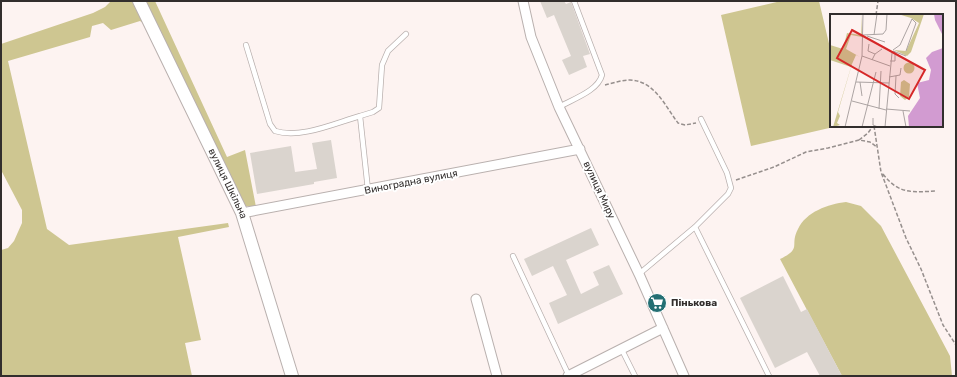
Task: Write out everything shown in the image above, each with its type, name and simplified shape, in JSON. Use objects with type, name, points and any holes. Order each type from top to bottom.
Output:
[{"type":"street","name":"вулиця Шкільна","points":[[139,1],[242,213],[292,376]]},
{"type":"street","name":"вулиця Миру","points":[[523,1],[532,37],[559,107],[639,274],[684,376]]},
{"type":"street","name":"Виноградна вулиця","points":[[242,213],[580,149]]},
{"type":"street","points":[[476,299],[497,376]]},
{"type":"street","points":[[568,376],[663,328]]},
{"type":"lane","points":[[559,107],[595,87],[600,82],[602,75],[574,1]]},
{"type":"lane","points":[[246,45],[270,124],[275,131],[289,134],[310,130],[360,116],[373,112],[379,108],[382,65],[388,51],[406,34]]},
{"type":"lane","points":[[360,116],[368,190]]},
{"type":"lane","points":[[639,274],[695,227],[728,194],[731,188],[731,182],[701,119]]},
{"type":"lane","points":[[695,227],[770,376]]},
{"type":"lane","points":[[513,256],[568,376]]},
{"type":"lane","points":[[622,350],[635,376]]},
{"type":"path","points":[[876,14],[878,1]]},
{"type":"path","points":[[595,87],[630,80],[644,84],[663,99],[678,122],[685,125],[695,123],[705,126]]},
{"type":"path","points":[[731,182],[774,167],[806,152],[858,140],[868,133],[873,127]]},
{"type":"path","points":[[874,127],[881,172],[906,238],[922,269],[943,325],[956,345]]},
{"type":"path","points":[[858,140],[870,142],[877,147]]},
{"type":"path","points":[[881,172],[892,184],[904,191],[937,191]]},
{"type":"shaded area","points":[[111,1],[133,1],[146,25],[140,21],[111,30],[103,23],[92,26],[90,37],[8,61],[47,229],[69,245],[228,223],[229,227],[178,237],[201,340],[185,343],[192,376],[1,376],[1,250],[8,248],[14,241],[22,223],[22,210],[1,170],[1,44],[93,13],[105,7]]},
{"type":"shaded area","points":[[144,1],[155,1],[227,157],[245,150],[256,207],[245,206]]},
{"type":"shaded area","points":[[781,1],[819,1],[830,48],[830,127],[834,127],[751,146],[721,15]]},
{"type":"shaded area","points":[[846,202],[861,206],[881,226],[950,356],[952,376],[842,376],[780,259],[793,249],[798,229],[806,218],[825,207]]},
{"type":"building","points":[[540,1],[564,1],[566,4],[571,2],[590,54],[583,56],[587,67],[569,75],[562,60],[571,56],[554,15],[547,18]]},
{"type":"building","points":[[331,140],[337,178],[314,182],[314,184],[257,194],[250,153],[291,146],[295,172],[317,169],[312,143]]},
{"type":"building","points":[[591,228],[599,245],[566,260],[581,294],[599,285],[593,272],[609,265],[623,294],[558,324],[549,303],[567,295],[553,266],[532,276],[524,259]]},
{"type":"building","points":[[783,276],[801,312],[807,309],[842,376],[820,376],[807,352],[775,368],[740,298]]},
{"type":"place","name":"Пінькова","points":[[657,303]]}]
